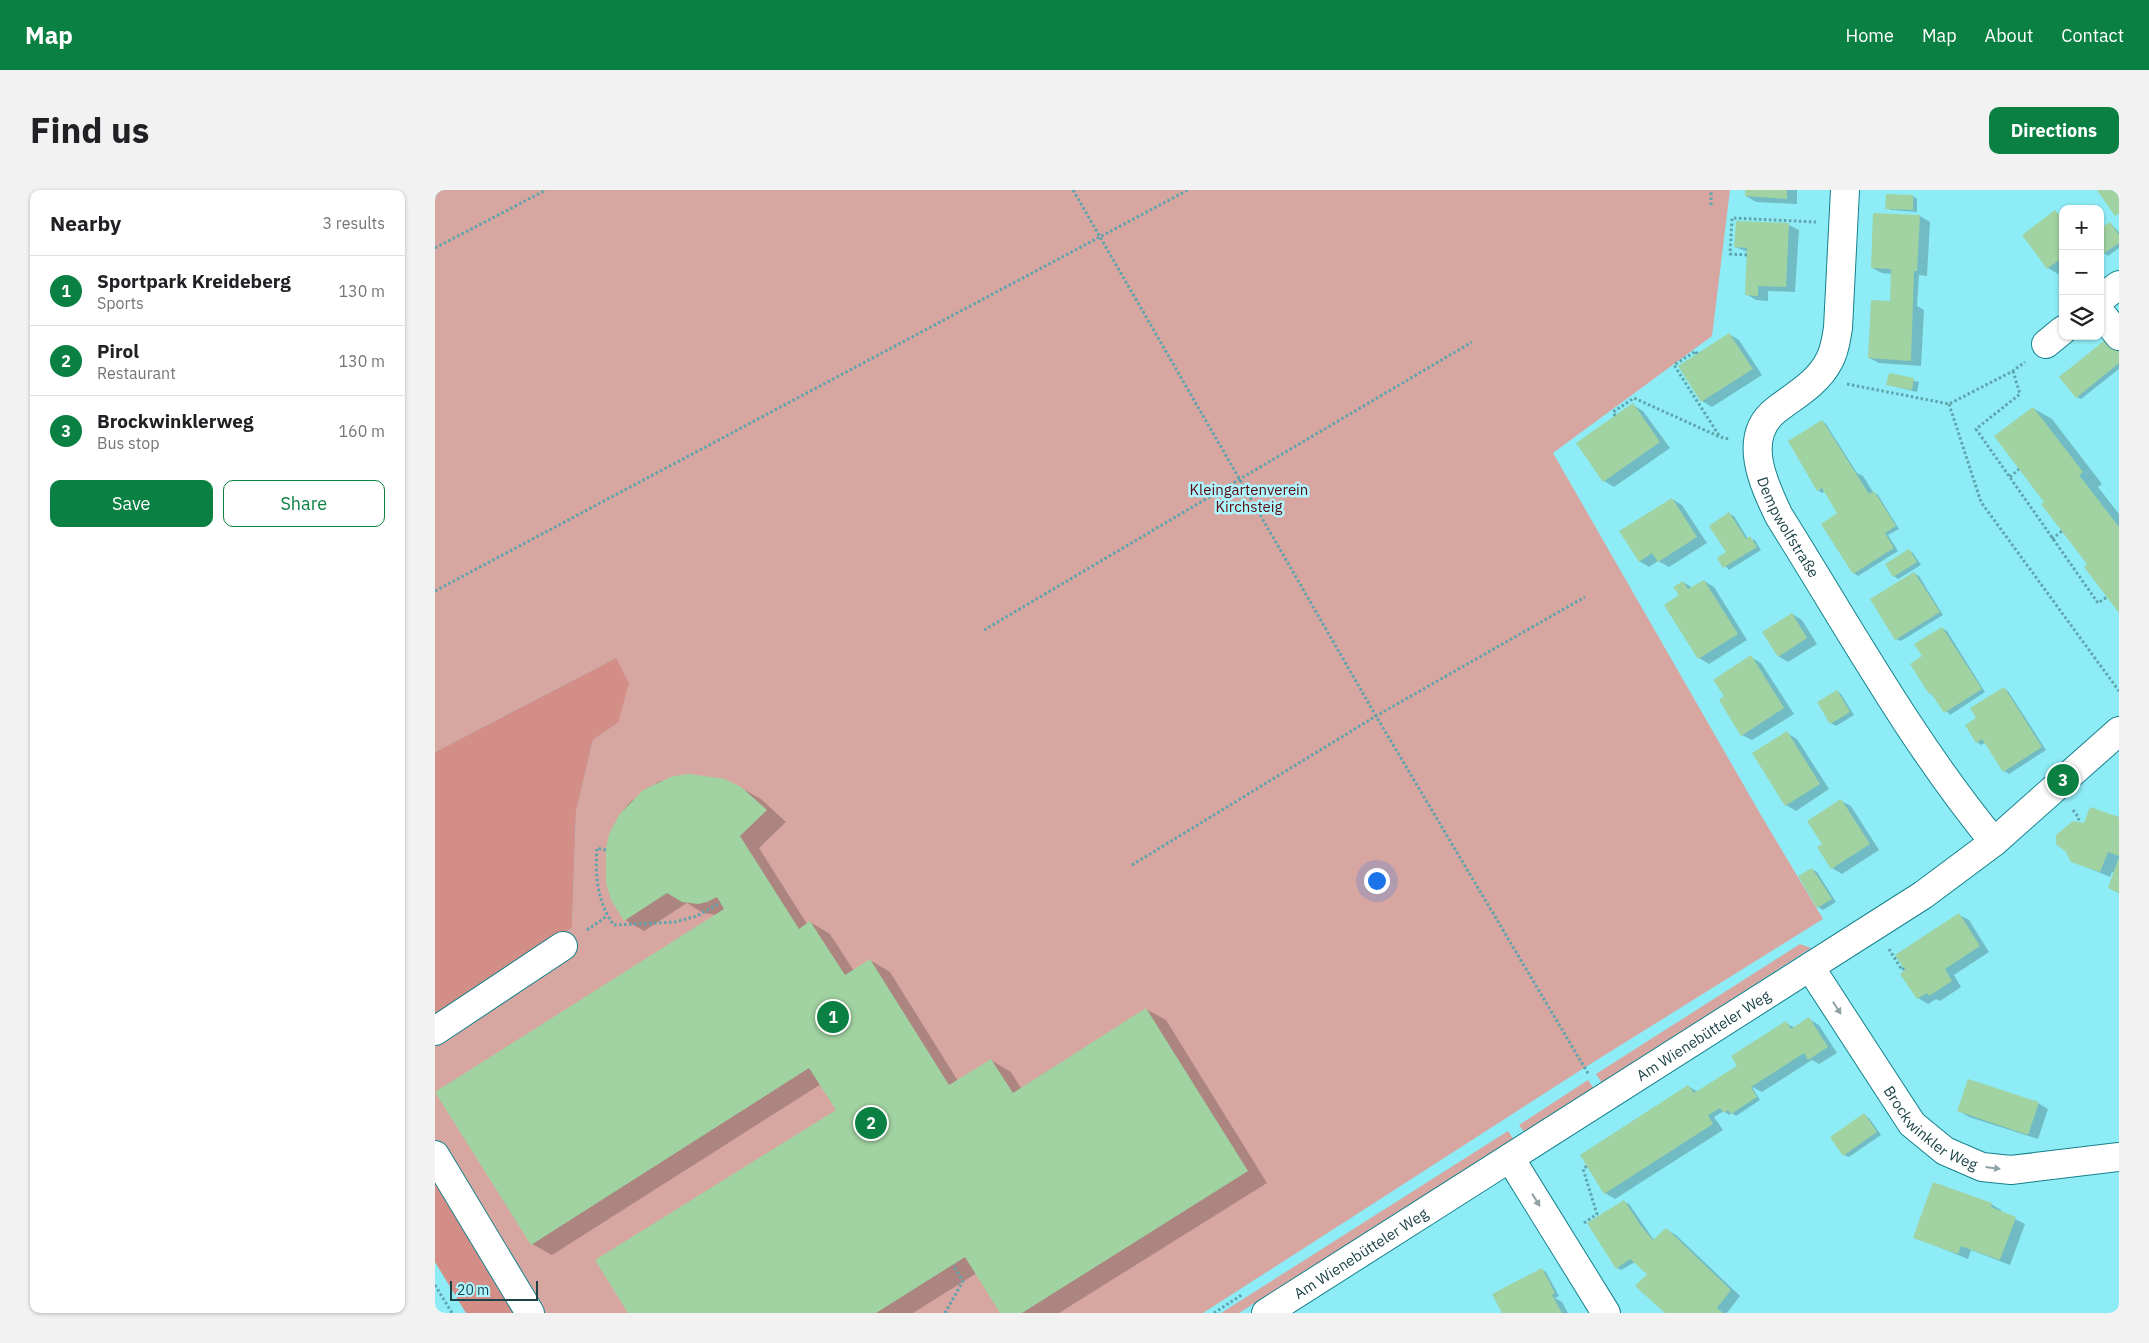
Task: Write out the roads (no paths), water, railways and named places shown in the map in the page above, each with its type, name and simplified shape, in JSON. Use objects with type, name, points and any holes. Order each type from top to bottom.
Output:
[{"type":"street","name":"Dempwolfstraße","points":[[1845,190],[1838,328],[1835,348],[1829,362],[1817,378],[1774,412],[1762,427],[1757,444],[1759,467],[1766,490],[1779,516],[1928,754],[1962,804],[1993,842]]},
{"type":"street","points":[[2104,297],[2119,285]]},
{"type":"street","points":[[2104,317],[2119,336]]},
{"type":"street","name":"Am Wienebütteler Weg","points":[[1266,1313],[1923,895],[1993,842],[2119,731]]},
{"type":"street","points":[[435,1031],[563,946]]},
{"type":"street","name":"Brockwinkler Weg","points":[[1810,967],[1912,1124],[1945,1151],[1982,1167],[2011,1170],[2119,1157]]},
{"type":"street","points":[[435,1155],[530,1313]]},
{"type":"street","points":[[1510,1158],[1606,1313]]},
{"type":"place","name":"Brockwinklerweg","points":[[2063,780]]},
{"type":"place","name":"Sportpark Kreideberg","points":[[833,1017]]},
{"type":"place","name":"Pirol","points":[[871,1123]]},
{"type":"park label","name":"Kleingartenverein Kirchsteig","points":[[1249,498]]}]
